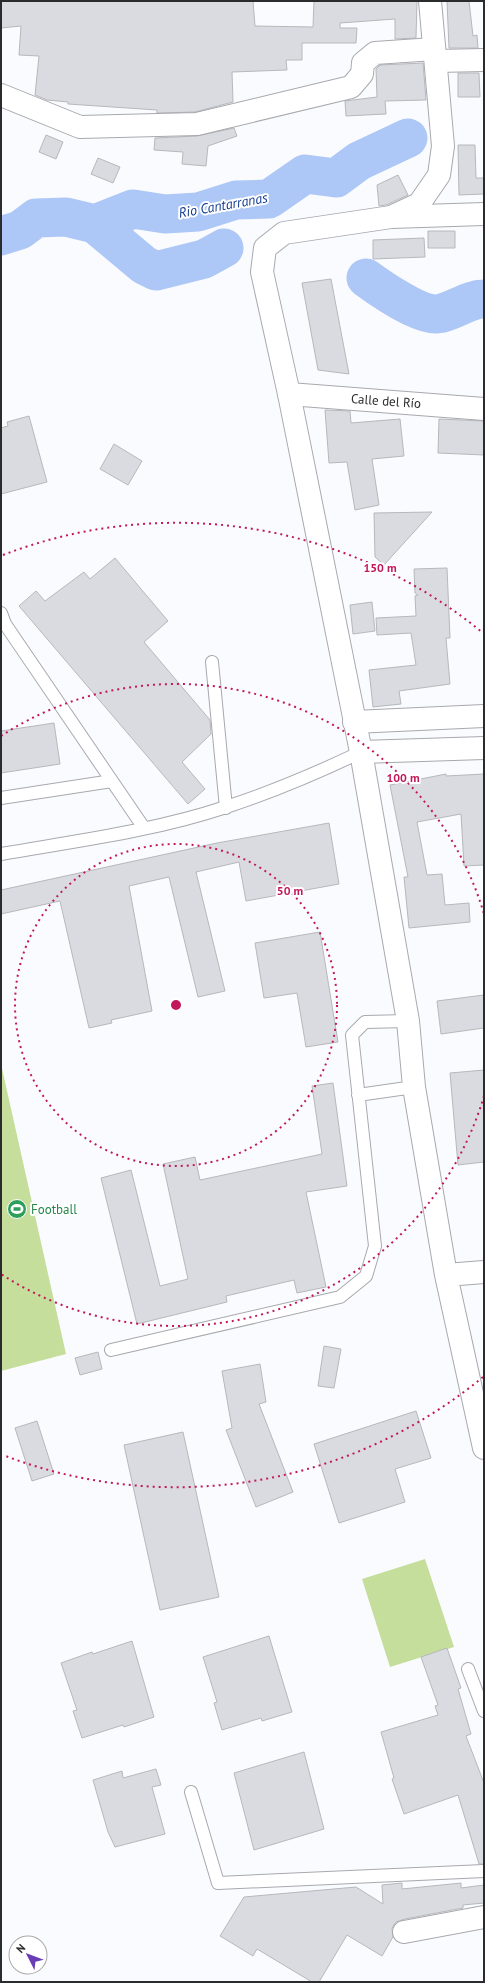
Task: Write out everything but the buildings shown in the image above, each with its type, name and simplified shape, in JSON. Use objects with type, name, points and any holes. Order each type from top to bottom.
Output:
[{"type":"street","points":[[391,217],[419,204],[439,175],[443,146],[440,93],[430,1]]},
{"type":"street","points":[[1,96],[80,126],[197,124],[352,87],[362,74],[363,63],[375,53],[435,55],[484,60]]},
{"type":"street","points":[[484,214],[391,217],[284,232],[266,248],[262,272],[289,394],[361,752],[408,1021],[414,1087],[446,1275],[484,1448]]},
{"type":"street","name":"Calle del Río","points":[[289,394],[484,409]]},
{"type":"street","points":[[354,722],[484,716]]},
{"type":"street","points":[[361,752],[484,748]]},
{"type":"street","points":[[446,1275],[484,1272]]},
{"type":"street","points":[[404,1932],[484,1917]]},
{"type":"lane","points":[[2,620],[144,828]]},
{"type":"lane","points":[[212,662],[226,808]]},
{"type":"lane","points":[[1,854],[144,828],[226,808],[316,774],[361,752]]},
{"type":"lane","points":[[1,798],[112,781]]},
{"type":"lane","points":[[111,1350],[340,1297],[366,1276],[375,1246],[352,1035],[365,1022],[408,1021]]},
{"type":"lane","points":[[358,1095],[414,1087]]},
{"type":"lane","points":[[468,1669],[484,1711]]},
{"type":"lane","points":[[191,1792],[218,1883],[484,1871]]},
{"type":"green space","name":"Football","points":[[1,1064],[66,1354],[1,1371]]},
{"type":"green space","points":[[425,1559],[454,1647],[390,1667],[362,1579]]},
{"type":"waterway","name":"Rio Cantarranas","points":[[95,224],[133,209],[165,214],[198,212],[236,200],[269,199],[305,174],[336,178],[359,161],[408,138]]},
{"type":"waterway","name":"Rio Cantarranas","points":[[1,236],[20,230],[36,218],[66,217],[95,224],[144,265],[156,271],[204,259],[224,248]]},
{"type":"waterway","name":"Rio Cantarranas","points":[[366,278],[400,300],[429,313],[443,313],[472,301],[484,299]]},
{"type":"place","name":"Football","points":[[17,1209]]}]
